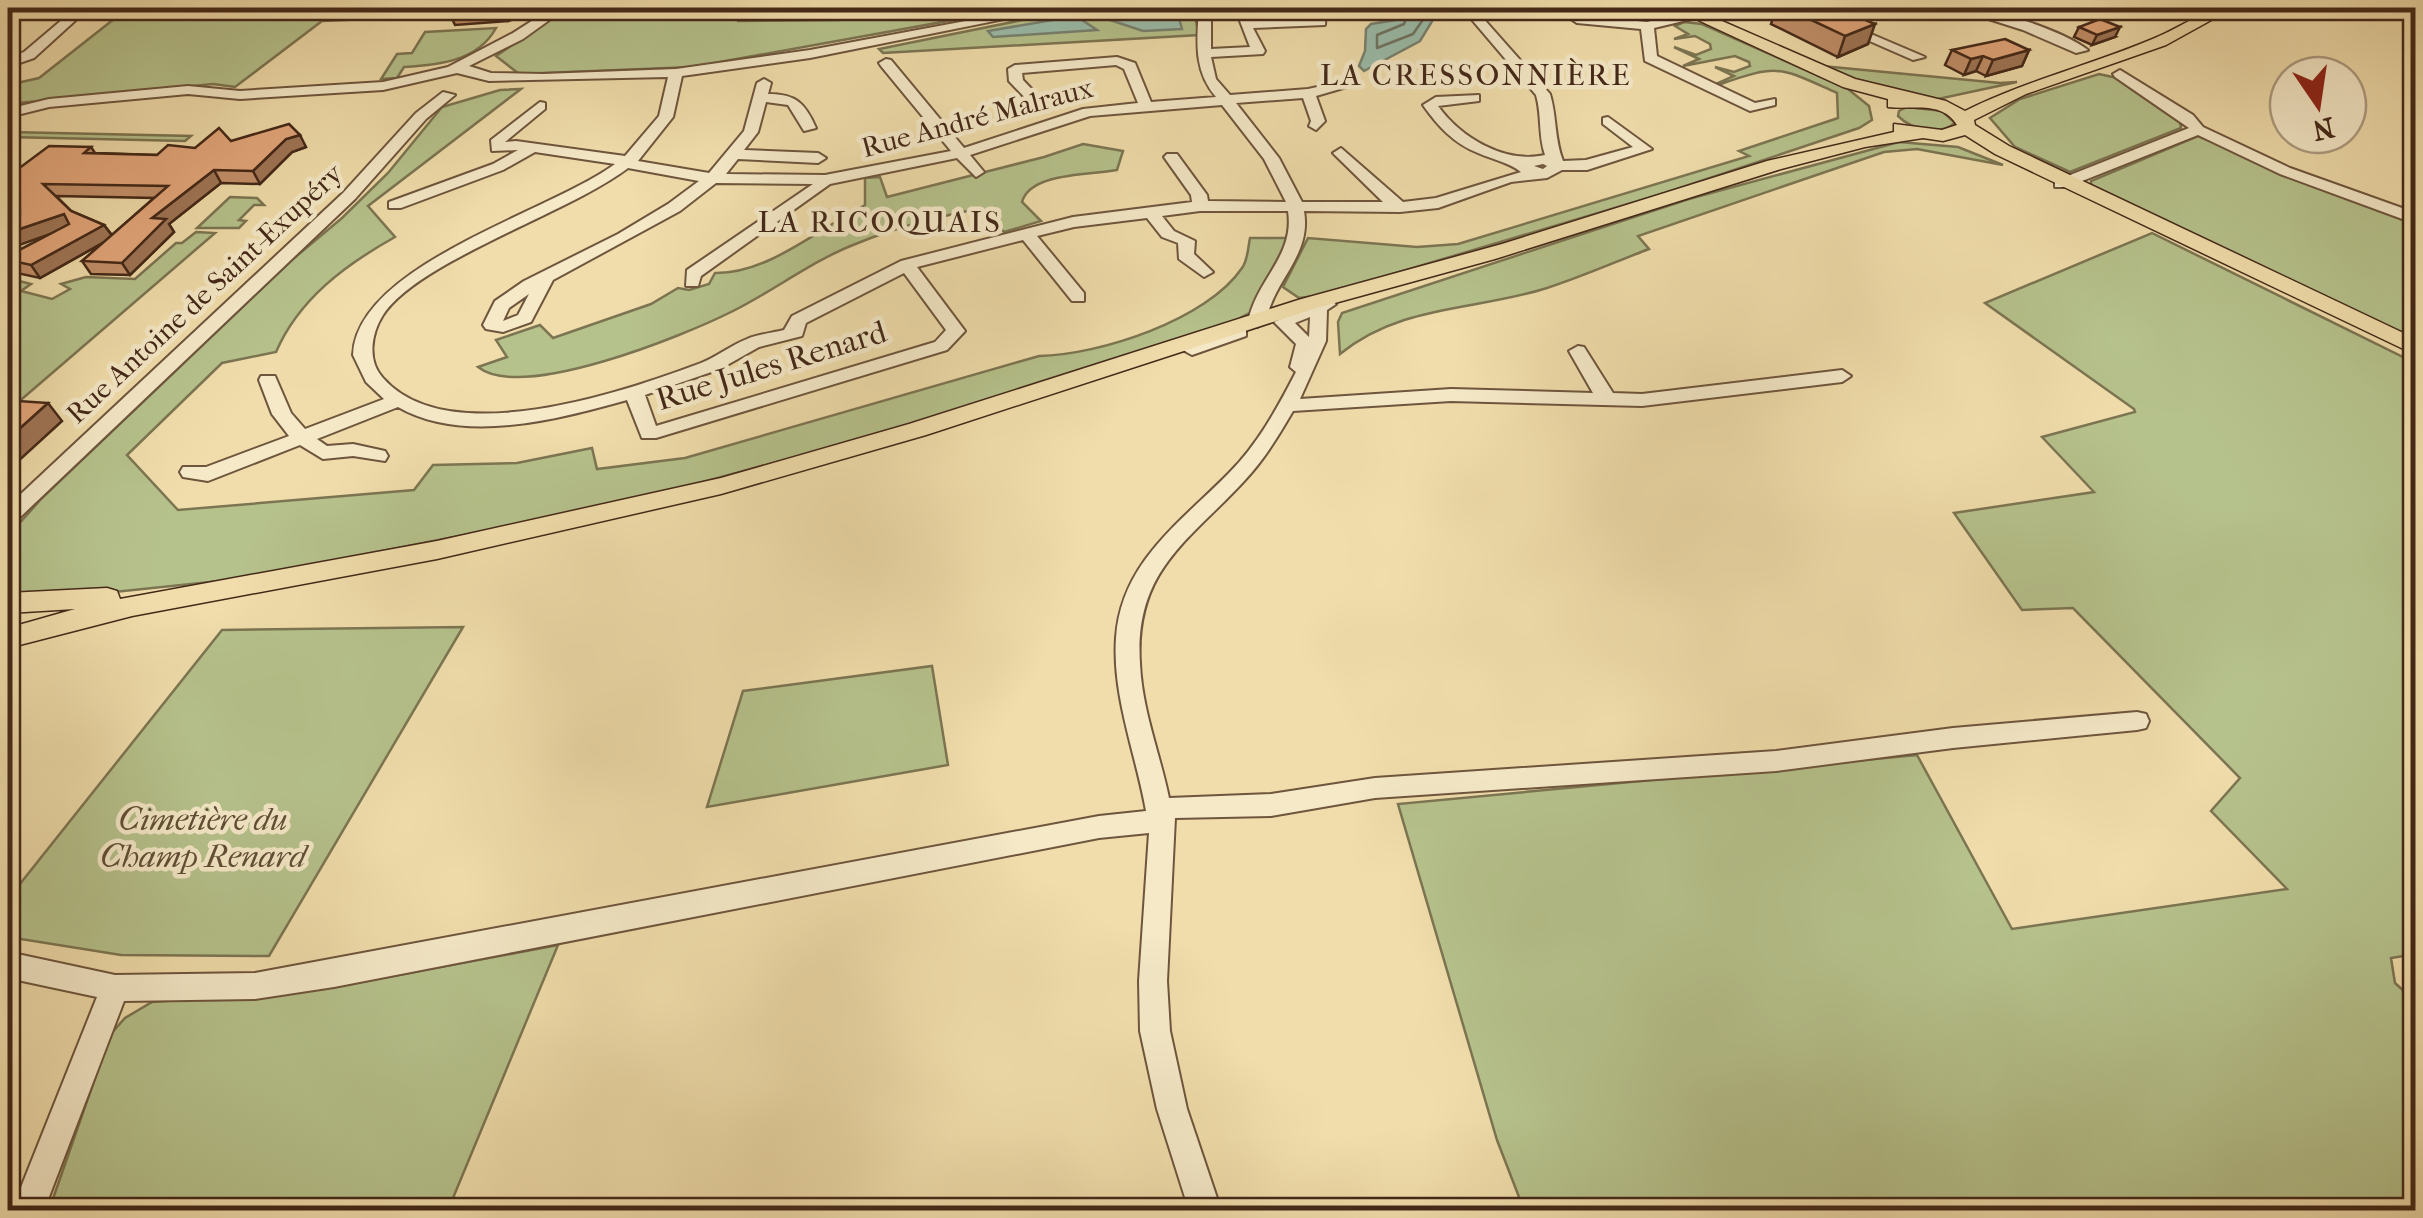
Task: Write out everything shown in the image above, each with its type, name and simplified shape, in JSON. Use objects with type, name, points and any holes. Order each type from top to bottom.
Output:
[{"type":"main road","points":[[1687,11],[1849,83],[1936,104],[2020,90],[2160,42],[2226,8]]},
{"type":"main road","points":[[1849,83],[1917,134]]},
{"type":"main road","points":[[1943,136],[2020,90]]},
{"type":"main road","points":[[1042,392],[1192,350],[1774,165],[1862,134],[1909,100]]},
{"type":"main road","points":[[1936,104],[2002,150],[2416,348]]},
{"type":"main road","points":[[1774,165],[1878,139],[1917,134],[1943,136],[1981,147],[2065,182]]},
{"type":"main road","points":[[8,638],[233,587],[422,554],[620,511],[839,454],[1257,322],[1300,314],[1403,276],[1502,250]]},
{"type":"main road","points":[[8,603],[38,604],[233,587]]},
{"type":"street","points":[[8,63],[29,55],[83,8]]},
{"type":"street","points":[[423,87],[539,24],[560,8]]},
{"type":"street","points":[[8,113],[383,86],[423,87],[448,95],[474,82],[676,73],[825,51],[1053,8]]},
{"type":"street","points":[[1220,21],[1320,22],[1320,8]]},
{"type":"street","points":[[1468,8],[1543,94],[1548,110],[1546,139],[1557,164]]},
{"type":"street","points":[[1800,8],[1918,57]]},
{"type":"street","points":[[1960,8],[2042,32],[2081,50]]},
{"type":"street","points":[[1984,13],[2002,8]]},
{"type":"street","points":[[1578,19],[1647,26],[1687,11]]},
{"type":"street","points":[[1204,53],[1258,52],[1220,21]]},
{"type":"street","points":[[1220,21],[1204,53],[1209,80],[1285,177],[1298,230],[1295,248],[1261,297],[1257,322]]},
{"type":"street","points":[[1647,26],[1650,58],[1754,108],[1770,102]]},
{"type":"street","points":[[474,82],[476,62],[487,52]]},
{"type":"street","points":[[1036,102],[1016,81],[1015,69],[1117,61],[1130,66],[1145,104]]},
{"type":"street","points":[[886,63],[976,172]]},
{"type":"street","points":[[451,69],[474,82]]},
{"type":"street","points":[[676,73],[667,116],[626,162],[580,195],[433,264],[385,301],[361,349],[366,369],[396,401],[443,415],[486,418],[540,414],[634,392],[718,363],[756,341],[796,332],[798,320],[906,265],[1027,234],[1149,210],[1200,206],[1400,207],[1438,203],[1508,178],[1545,158],[1557,164],[1587,165],[1644,149],[1608,121]]},
{"type":"street","points":[[2120,74],[2188,118],[2198,130],[2285,171],[2416,219]]},
{"type":"street","name":"Rue André Malraux","points":[[540,106],[498,140],[497,148],[533,148],[711,178],[824,180],[1012,140],[1088,112],[1145,104],[1308,93],[1350,84]]},
{"type":"street","name":"Rue Antoine de Saint-Exupéry","points":[[421,116],[423,87]]},
{"type":"street","points":[[547,275],[663,218],[711,178],[736,154],[763,108],[764,91],[798,102],[809,128]]},
{"type":"street","points":[[1308,93],[1318,120],[1316,126]]},
{"type":"street","name":"Rue Antoine de Saint-Exupéry","points":[[11,511],[349,196],[421,116],[448,95]]},
{"type":"street","points":[[1474,98],[1436,101],[1430,105],[1443,126],[1471,146],[1528,166]]},
{"type":"street","points":[[2065,182],[2198,130]]},
{"type":"street","points":[[1528,166],[1546,139]]},
{"type":"street","points":[[395,205],[483,173],[533,148]]},
{"type":"street","points":[[1341,153],[1374,188],[1400,207]]},
{"type":"street","points":[[736,154],[818,158]]},
{"type":"street","points":[[1172,157],[1199,195],[1200,206]]},
{"type":"street","points":[[692,282],[693,274],[824,180]]},
{"type":"street","points":[[1149,210],[1168,234],[1187,241],[1184,254],[1204,272]]},
{"type":"street","points":[[1027,234],[1078,297]]},
{"type":"street","name":"Rue Jules Renard","points":[[634,392],[649,434],[941,346],[959,345],[956,332],[906,265]]},
{"type":"street","points":[[1206,1210],[1164,1080],[1154,1029],[1153,985],[1162,878],[1160,815],[1131,703],[1128,654],[1132,610],[1155,558],[1238,475],[1288,400],[1316,345],[1300,314],[1280,293],[1276,273]]},
{"type":"street","points":[[1288,400],[1305,343],[1300,314]]},
{"type":"street","points":[[1578,351],[1606,398]]},
{"type":"street","points":[[1288,400],[1451,395],[1642,400],[1842,376]]},
{"type":"street","points":[[268,380],[279,415],[302,439],[323,453],[353,450],[378,456]]},
{"type":"street","points":[[190,472],[208,474],[396,401]]},
{"type":"street","points":[[8,965],[115,988],[255,986],[1084,830],[1150,822],[1186,806],[1272,806],[1375,788],[1776,761],[1953,738],[2137,721]]},
{"type":"street","points":[[28,1210],[115,988]]},
{"type":"green space","points":[[128,8],[451,8],[437,16],[322,21],[235,87],[213,84],[8,104],[8,85],[39,78]]},
{"type":"green space","points":[[566,8],[735,8],[738,21],[839,20],[839,8],[1020,8],[692,67],[519,74],[496,56]]},
{"type":"green space","points":[[1193,8],[1199,35],[883,53],[879,49],[1057,13]]},
{"type":"green space","points":[[1684,22],[1702,24],[1848,89],[1869,106],[1872,120],[1859,128],[1665,193],[1322,295],[1299,298],[1283,287],[1308,238],[1417,247],[1458,244],[1749,156],[1739,151],[1838,118],[1837,93],[1791,74],[1769,71],[1721,84],[1718,83],[1734,76],[1715,67],[1734,72],[1750,66],[1749,62],[1735,56],[1683,66],[1699,59],[1674,47],[1696,55],[1711,49],[1710,44],[1695,36],[1674,39],[1688,34],[1675,26]]},
{"type":"green space","points":[[496,28],[479,48],[468,54],[444,62],[404,67],[397,78],[381,79],[397,54],[412,53],[425,32]]},
{"type":"green space","points":[[1822,66],[2017,82],[1938,99],[1851,78]]},
{"type":"green space","points":[[2099,74],[2117,78],[2180,120],[2181,128],[2070,172],[2015,147],[1990,118],[2020,99]]},
{"type":"green space","points":[[521,89],[368,206],[395,237],[325,285],[297,316],[276,352],[222,363],[127,455],[178,510],[414,490],[433,465],[517,463],[592,448],[597,469],[685,458],[1039,356],[1091,349],[1150,331],[1204,304],[1226,287],[1244,265],[1250,238],[1291,238],[1265,281],[1253,311],[1227,325],[903,428],[617,505],[239,579],[66,597],[8,597],[8,536],[42,498],[293,259],[342,218],[388,173],[442,107],[500,90]]},
{"type":"green space","points":[[1907,107],[1942,111],[1955,123],[1942,129],[1918,128],[1898,116]]},
{"type":"green space","points":[[8,132],[191,136],[185,141],[8,137]]},
{"type":"green space","points":[[2198,136],[2415,223],[2415,340],[2091,186],[2091,181]]},
{"type":"green space","points":[[1899,142],[1958,147],[2003,165],[1917,149],[1884,152],[1638,236],[1649,249],[1572,279],[1520,295],[1413,317],[1363,338],[1340,354],[1338,322],[1342,313],[1689,199]]},
{"type":"green space","points":[[1083,144],[1123,151],[1117,170],[1063,177],[1037,185],[1022,202],[1041,221],[1004,232],[982,208],[935,218],[841,250],[731,312],[642,349],[565,371],[530,376],[500,376],[478,367],[507,357],[496,340],[540,325],[553,338],[651,304],[678,288],[689,290],[709,284],[715,273],[735,271],[773,258],[865,205],[865,178],[880,177],[887,197]]},
{"type":"green space","points":[[230,197],[257,198],[264,205],[254,205],[239,220],[246,221],[239,228],[197,228]]},
{"type":"green space","points":[[196,232],[215,233],[8,411],[8,278],[31,284],[21,291],[52,299],[70,289],[61,284],[86,277],[135,279],[176,243]]},
{"type":"green space","points":[[2152,233],[2415,363],[2416,954],[2391,958],[2395,983],[2415,1001],[2415,1210],[1524,1210],[1497,1140],[1398,804],[1917,755],[2012,929],[2287,889],[2211,811],[2240,778],[2073,608],[2022,610],[1954,513],[2094,492],[2042,437],[2135,412],[2134,409],[1985,303]]},
{"type":"green space","name":"Cimetière du Champ Renard","points":[[463,627],[269,956],[121,955],[8,937],[8,899],[222,630]]},
{"type":"green space","points":[[932,666],[948,765],[707,807],[743,691]]},
{"type":"green space","points":[[558,945],[448,1210],[49,1210],[110,1035],[125,1018],[152,1002],[324,989]]},
{"type":"water","points":[[1176,8],[1182,29],[1143,31],[1098,16]]},
{"type":"water","points":[[1401,8],[1446,8],[1434,18],[1420,41],[1364,71],[1359,66],[1365,51],[1366,29],[1371,24],[1395,20]]},
{"type":"water","points":[[1076,16],[1097,30],[993,37],[988,31]]},
{"type":"building","points":[[1786,8],[1837,8],[1875,24],[1845,36]]},
{"type":"building","points":[[2100,19],[2120,27],[2097,35],[2079,27]]},
{"type":"building","points":[[2005,39],[2029,50],[1993,60],[1983,56],[1971,59],[1952,50]]},
{"type":"building","points":[[289,124],[300,135],[286,139],[253,171],[214,170],[152,218],[166,219],[122,263],[82,261],[168,186],[43,184],[71,211],[104,225],[31,265],[8,260],[8,256],[69,224],[64,214],[8,233],[8,218],[20,214],[19,187],[8,186],[8,182],[14,172],[49,146],[91,147],[84,153],[157,155],[168,145],[195,148],[219,128],[231,141]]},
{"type":"building","points":[[18,401],[48,403],[8,439],[8,410]]},
{"type":"district","name":"LA CRESSONNIÈRE","points":[[1476,75]]},
{"type":"district","name":"LA RICOQUAIS","points":[[880,222]]}]
